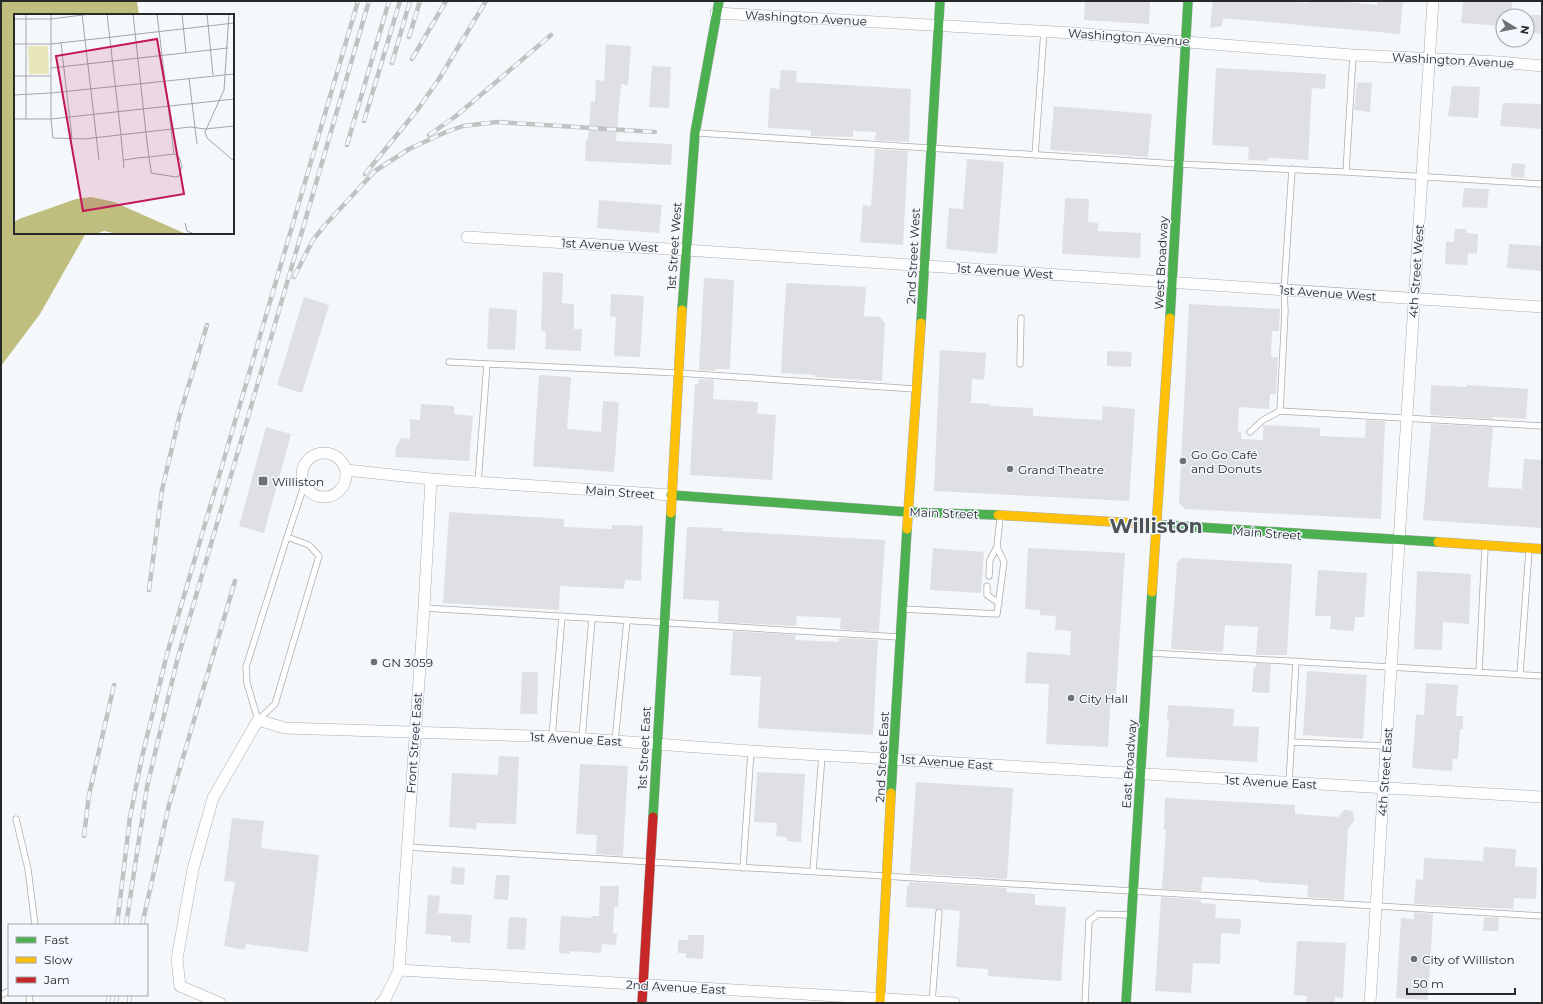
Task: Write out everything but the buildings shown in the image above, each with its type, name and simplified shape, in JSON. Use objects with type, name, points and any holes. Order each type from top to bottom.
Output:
[{"type":"main road","name":"1st Street West","points":[[671,495],[686,250],[695,133],[718,1]]},
{"type":"main road","name":"2nd Street West","points":[[908,512],[917,389],[940,1]]},
{"type":"main road","name":"West Broadway","points":[[1156,526],[1188,1]]},
{"type":"main road","name":"Main Street","points":[[671,495],[908,512],[1001,515],[1156,526],[1542,549]]},
{"type":"main road","name":"1st Street East","points":[[642,1003],[671,495]]},
{"type":"main road","name":"2nd Street East","points":[[880,1001],[908,512]]},
{"type":"main road","name":"East Broadway","points":[[1126,1003],[1156,526]]},
{"type":"street","name":"4th Street West","points":[[1399,541],[1433,1]]},
{"type":"street","name":"Washington Avenue","points":[[716,13],[1044,31],[1353,55],[1500,62],[1542,66]]},
{"type":"street","name":"1st Avenue West","points":[[467,237],[686,250],[1542,307]]},
{"type":"street","points":[[329,452],[340,458],[346,470],[345,482],[338,493],[326,497],[313,495],[304,486],[301,473],[306,461],[316,454],[329,452]]},
{"type":"street","name":"Main Street","points":[[346,470],[431,479],[671,495]]},
{"type":"street","name":"Front Street East","points":[[381,1003],[384,1001],[399,970],[424,608],[431,479]]},
{"type":"street","name":"4th Street East","points":[[1370,1003],[1399,541]]},
{"type":"street","points":[[220,1003],[180,986],[177,959],[194,869],[213,798],[258,720]]},
{"type":"street","name":"1st Avenue East","points":[[258,720],[286,728],[552,737],[751,751],[894,758],[1289,783],[1542,797]]},
{"type":"street","name":"2nd Avenue East","points":[[399,970],[880,1001],[954,1003]]},
{"type":"lane","points":[[1034,155],[1044,31]]},
{"type":"lane","points":[[1346,172],[1353,55]]},
{"type":"lane","points":[[695,133],[1178,164],[1422,176],[1542,184]]},
{"type":"lane","points":[[1280,411],[1285,311],[1284,290],[1292,169]]},
{"type":"lane","points":[[1020,364],[1021,318]]},
{"type":"lane","points":[[449,362],[678,373],[917,389]]},
{"type":"lane","points":[[478,482],[487,364]]},
{"type":"lane","points":[[1250,432],[1263,420],[1280,411],[1542,426]]},
{"type":"lane","points":[[286,537],[309,545],[319,556],[274,704],[258,720],[247,683],[246,667],[286,537],[304,486]]},
{"type":"lane","points":[[988,576],[990,560],[997,547],[1001,515]]},
{"type":"lane","points":[[1479,672],[1486,546]]},
{"type":"lane","points":[[902,609],[997,614],[1004,562],[997,547]]},
{"type":"lane","points":[[1520,674],[1529,548]]},
{"type":"lane","points":[[988,586],[986,595],[999,603]]},
{"type":"lane","points":[[424,608],[900,637]]},
{"type":"lane","points":[[552,737],[562,616]]},
{"type":"lane","points":[[582,739],[592,618]]},
{"type":"lane","points":[[615,741],[627,620]]},
{"type":"lane","points":[[1148,653],[1392,666],[1542,676]]},
{"type":"lane","points":[[1289,783],[1296,661]]},
{"type":"lane","points":[[1292,742],[1387,746]]},
{"type":"lane","points":[[743,868],[751,751]]},
{"type":"lane","points":[[814,871],[822,755]]},
{"type":"lane","points":[[16,819],[28,869],[35,924]]},
{"type":"lane","points":[[407,847],[1542,916]]},
{"type":"lane","points":[[932,1002],[939,912]]},
{"type":"lane","points":[[1085,1003],[1090,921],[1098,914],[1131,915]]},
{"type":"shaded area","points":[[1,1],[137,1],[139,14],[14,14],[14,234],[85,234],[40,314],[1,366]]},
{"type":"railway","points":[[117,924],[130,817],[142,757],[167,654],[358,1]]},
{"type":"railway","points":[[126,924],[147,787],[177,661],[369,1]]},
{"type":"railway","points":[[347,145],[389,1]]},
{"type":"railway","points":[[364,121],[400,1]]},
{"type":"railway","points":[[392,63],[410,1]]},
{"type":"railway","points":[[409,37],[420,1]]},
{"type":"railway","points":[[412,59],[446,1]]},
{"type":"railway","points":[[365,174],[418,109],[439,79],[486,1]]},
{"type":"railway","points":[[429,135],[456,116],[551,35]]},
{"type":"railway","points":[[294,277],[313,240],[375,171],[409,149],[446,132],[463,126],[497,122],[655,132]]},
{"type":"railway","points":[[149,590],[162,490],[180,414],[207,325]]},
{"type":"railway","points":[[142,924],[169,805],[235,581]]},
{"type":"railway","points":[[84,836],[89,795],[114,685]]},
{"type":"railway","points":[[108,1003],[109,996]]},
{"type":"railway","points":[[116,1003],[117,996]]},
{"type":"railway","points":[[129,1003],[130,996]]},
{"type":"traffic: fast","points":[[682,310],[695,133],[719,1]]},
{"type":"traffic: fast","points":[[921,323],[940,1]]},
{"type":"traffic: fast","points":[[1170,318],[1188,1]]},
{"type":"traffic: fast","points":[[671,495],[908,512],[998,515]]},
{"type":"traffic: fast","points":[[653,817],[671,513]]},
{"type":"traffic: fast","points":[[1149,524],[1438,542]]},
{"type":"traffic: fast","points":[[891,793],[907,529]]},
{"type":"traffic: fast","points":[[1126,1003],[1152,592]]},
{"type":"traffic: slow","points":[[671,513],[682,310]]},
{"type":"traffic: slow","points":[[1152,592],[1170,318]]},
{"type":"traffic: slow","points":[[907,529],[921,323]]},
{"type":"traffic: slow","points":[[998,515],[1149,524]]},
{"type":"traffic: slow","points":[[1438,542],[1542,549]]},
{"type":"traffic: slow","points":[[880,1003],[891,793]]},
{"type":"traffic: jam","points":[[642,1003],[653,817]]},
{"type":"place","name":"Go Go Café and Donuts","points":[[1183,461]]},
{"type":"place","name":"Grand Theatre","points":[[1010,469]]},
{"type":"place","name":"Williston","points":[[263,481]]},
{"type":"place","name":"GN 3059","points":[[374,662]]},
{"type":"place","name":"City Hall","points":[[1071,698]]},
{"type":"place","name":"City of Williston","points":[[1414,959]]},
{"type":"district","name":"Williston","points":[[1156,526]]}]
